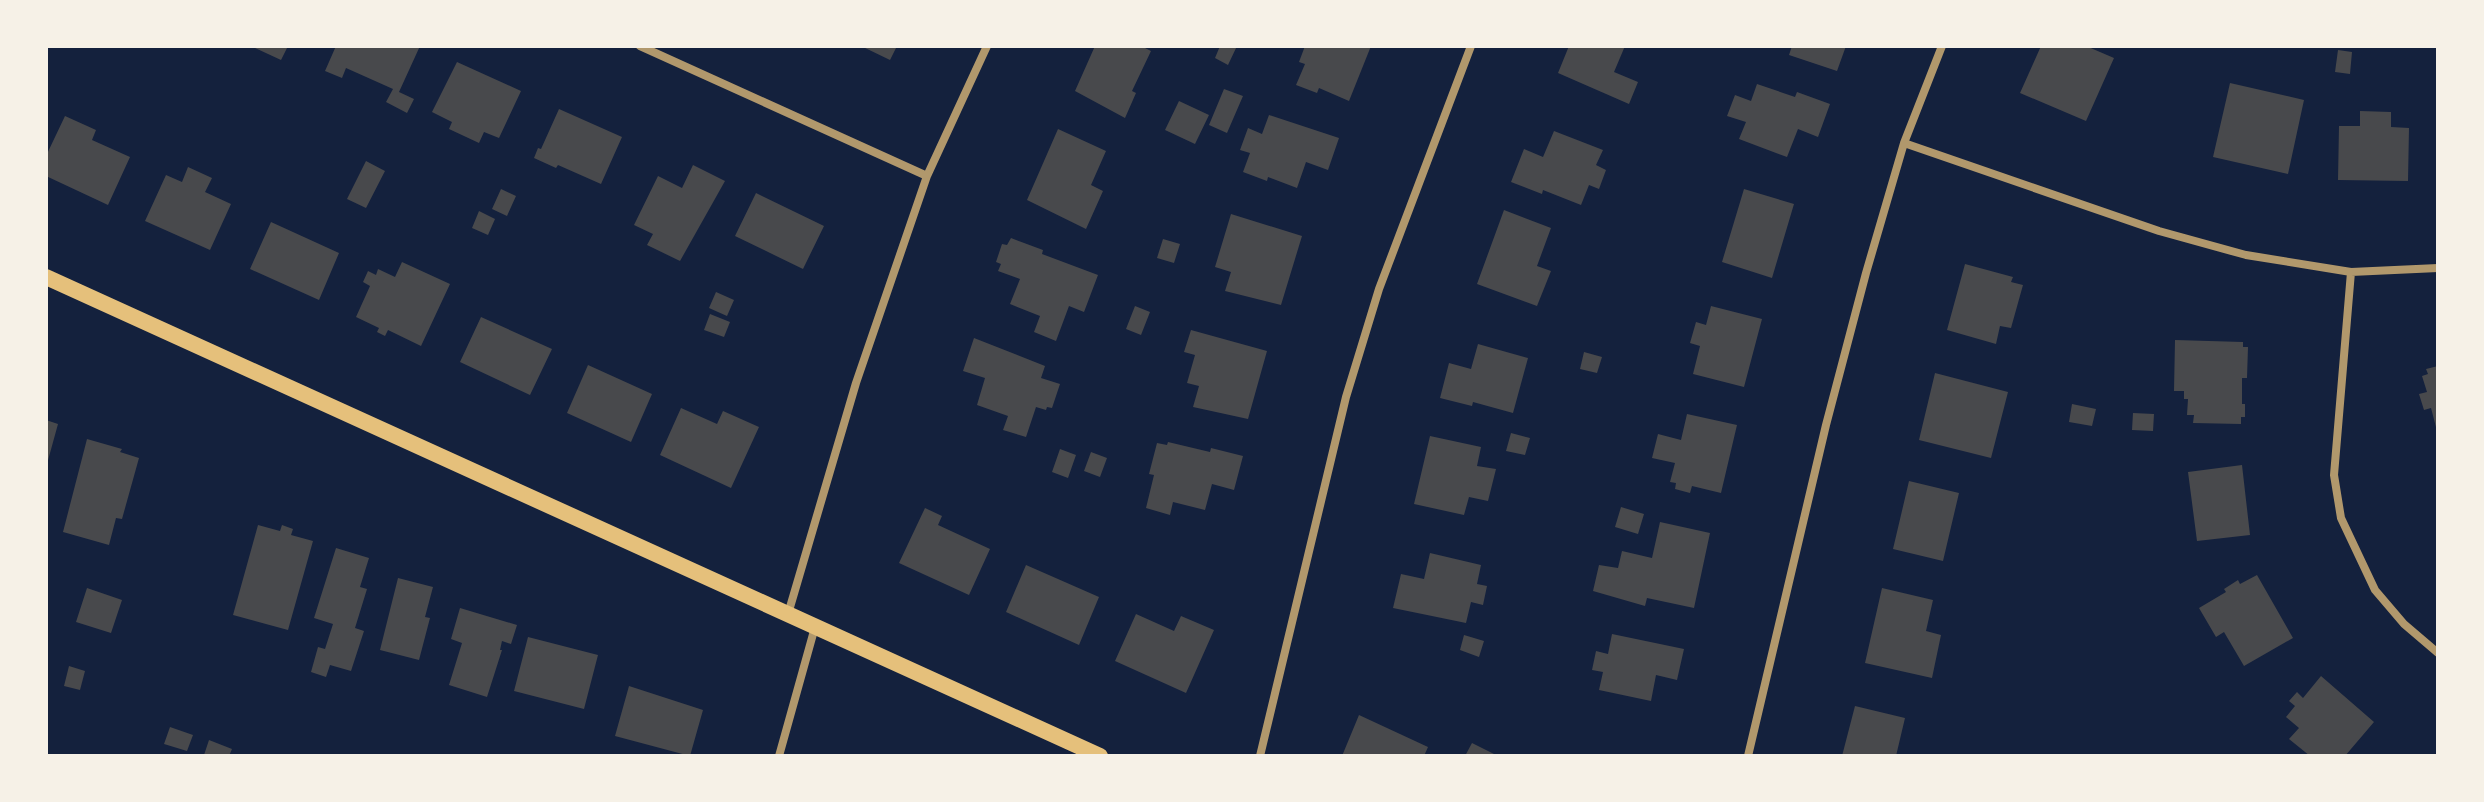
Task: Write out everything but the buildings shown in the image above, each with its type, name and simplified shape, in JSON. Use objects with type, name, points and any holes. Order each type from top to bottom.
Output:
[{"type":"main road","points":[[46,277],[1100,756]]},
{"type":"street","points":[[640,46],[927,176]]},
{"type":"street","points":[[788,614],[856,383],[927,176],[987,46]]},
{"type":"street","points":[[1260,756],[1346,397],[1379,289],[1471,46]]},
{"type":"street","points":[[1748,756],[1826,425],[1904,143],[1942,46]]},
{"type":"street","points":[[1904,143],[2159,231],[2246,255],[2351,272],[2438,268]]},
{"type":"street","points":[[2351,272],[2334,475],[2341,518],[2375,590],[2404,624],[2438,653]]},
{"type":"street","points":[[779,756],[815,627]]}]
